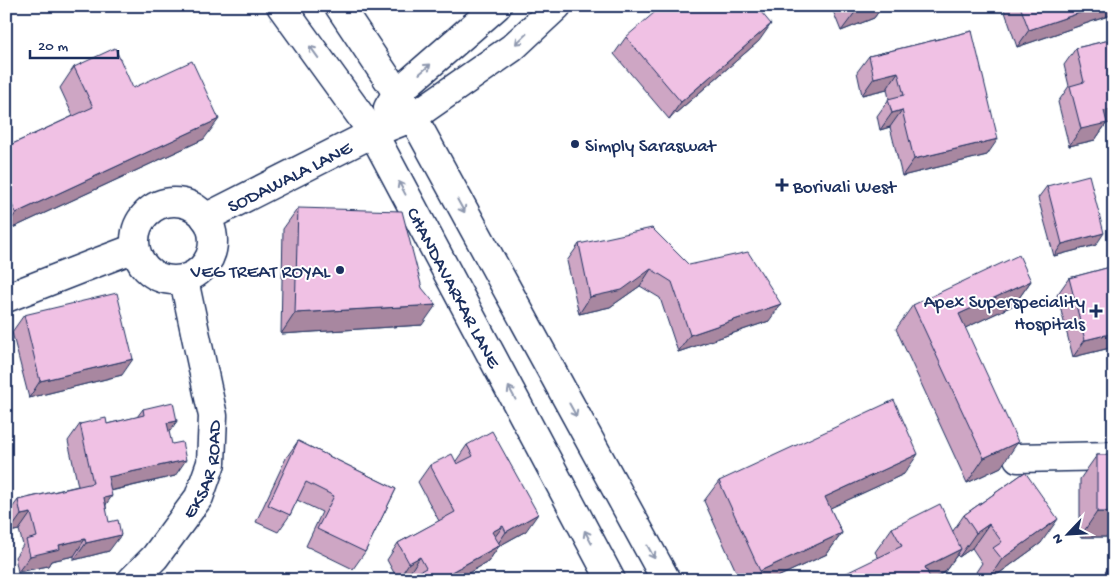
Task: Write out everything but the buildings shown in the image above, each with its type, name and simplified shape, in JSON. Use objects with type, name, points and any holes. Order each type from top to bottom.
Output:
[{"type":"street","name":"CHANDAVARKAR LANE","points":[[281,6],[373,133],[611,580]]},
{"type":"street","points":[[339,6],[412,117],[666,580]]},
{"type":"street","points":[[373,133],[397,93],[497,6]]},
{"type":"street","name":"SODAWALA LANE","points":[[205,218],[373,133],[412,117],[512,48],[557,6]]},
{"type":"street","points":[[171,202],[184,204],[196,209],[205,218],[211,229],[213,242],[211,254],[205,266],[184,280],[171,281],[153,274],[140,260],[135,248],[135,235],[140,223],[148,212],[158,206],[171,202]]},
{"type":"street","points":[[6,298],[135,248]]},
{"type":"street","name":"EKSAR ROAD","points":[[132,580],[155,557],[200,497],[211,463],[213,416],[184,280]]},
{"type":"street","points":[[1018,458],[1114,456]]},
{"type":"place","name":"Simply Saraswat","points":[[575,144]]},
{"type":"place","name":"Borivali West","points":[[782,185]]},
{"type":"place","name":"VEG TREAT ROYAL","points":[[340,270]]},
{"type":"place","name":"Apex Superspeciality Hospitals","points":[[1096,311]]}]
